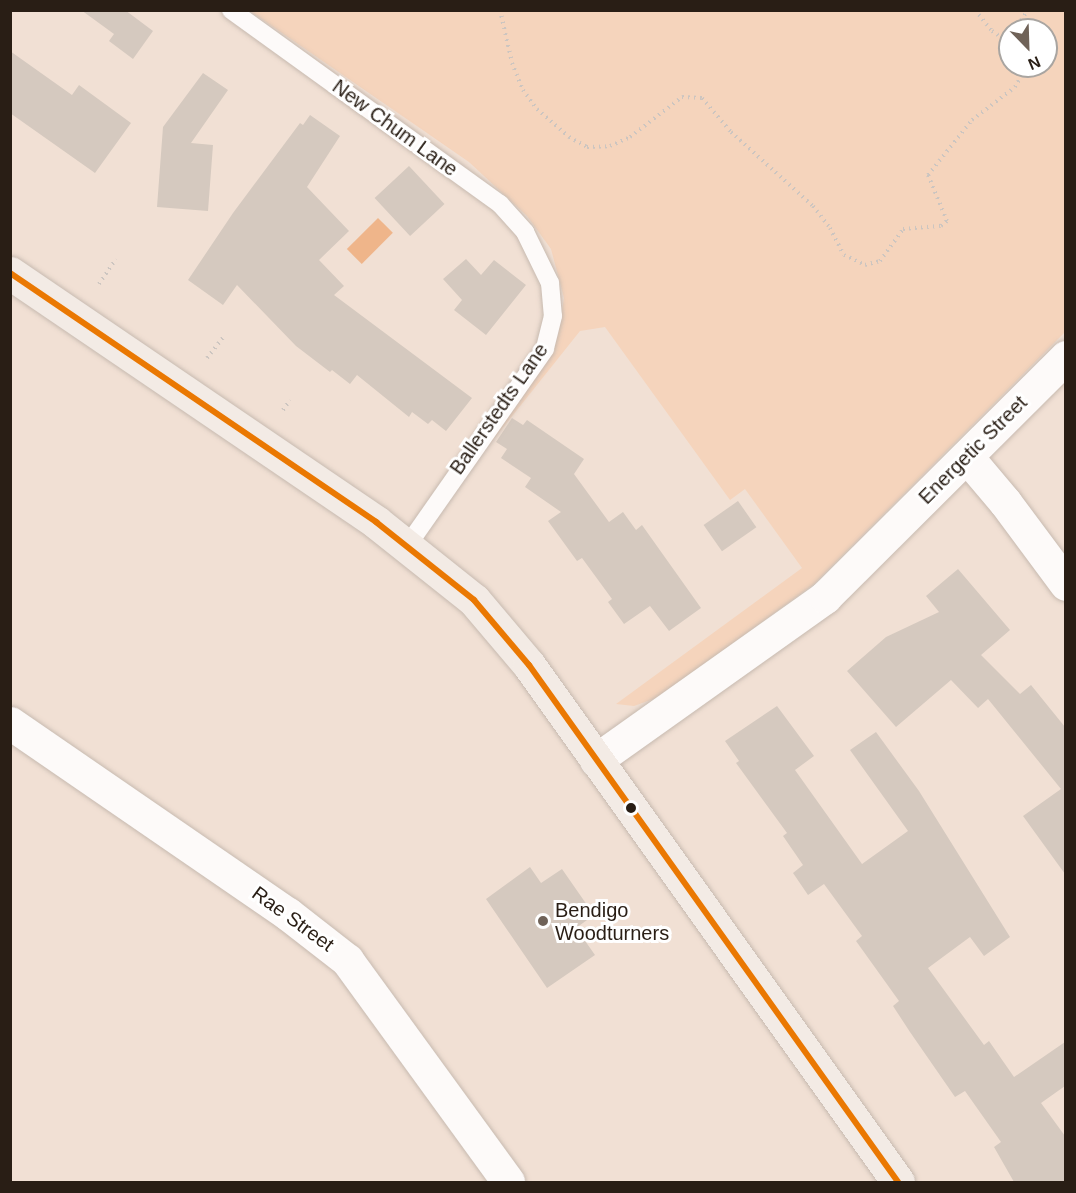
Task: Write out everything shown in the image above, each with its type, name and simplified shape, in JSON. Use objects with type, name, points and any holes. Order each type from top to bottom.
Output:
[{"type":"main road","points":[[10,273],[407,546],[453,581],[493,620],[898,1182]]},
{"type":"street","name":"Energetic Street","points":[[596,760],[805,614],[967,457],[1065,357]]},
{"type":"street","points":[[967,457],[1005,501],[1065,584]]},
{"type":"street","name":"Rae Street","points":[[10,723],[288,914],[347,960],[508,1182]]},
{"type":"lane","name":"New Chum Lane","points":[[231,10],[500,204],[525,232],[542,262]]},
{"type":"lane","name":"Ballerstedts Lane","points":[[407,546],[545,349],[553,316],[550,283],[542,262]]},
{"type":"path","points":[[500,10],[512,63],[523,90],[537,109],[569,137],[587,147],[610,146],[630,137],[682,97],[702,98],[731,132],[813,206],[830,228],[844,255],[865,266],[880,261],[903,229],[941,226],[946,221],[928,175],[972,120],[1015,87],[1020,78]]},
{"type":"path","points":[[975,10],[987,27],[998,34]]},
{"type":"path","points":[[99,284],[116,259]]},
{"type":"path","points":[[207,358],[225,335]]},
{"type":"path","points":[[283,410],[290,400]]},
{"type":"shaded area","points":[[250,11],[1065,11],[1065,332],[814,584],[659,697],[634,706],[616,704],[802,568],[745,489],[730,500],[605,327],[580,331],[465,475],[558,336],[564,298],[551,249],[527,216],[469,162]]},
{"type":"shaded area","points":[[378,218],[393,233],[362,264],[347,249]]},
{"type":"building","points":[[81,10],[125,10],[153,31],[133,59],[109,41],[114,34]]},
{"type":"building","points":[[10,51],[72,95],[79,85],[131,123],[95,173],[10,113]]},
{"type":"building","points":[[203,73],[228,90],[191,143],[213,145],[208,211],[157,207],[163,127]]},
{"type":"building","points":[[310,115],[340,136],[307,187],[349,231],[319,260],[344,286],[334,295],[472,398],[446,431],[432,420],[428,424],[412,412],[409,417],[357,375],[350,384],[332,370],[330,372],[296,346],[237,285],[223,305],[188,280],[233,213],[300,123],[303,125]]},
{"type":"building","points":[[409,166],[444,204],[410,236],[375,198]]},
{"type":"building","points":[[466,259],[481,275],[494,260],[526,285],[486,335],[454,310],[462,300],[443,279]]},
{"type":"building","points":[[512,418],[523,425],[527,420],[584,459],[574,474],[609,522],[623,512],[636,530],[642,525],[701,608],[669,631],[650,606],[624,624],[608,602],[612,599],[582,558],[577,561],[548,521],[561,512],[525,487],[531,478],[501,458],[507,449],[496,442]]},
{"type":"building","points":[[738,501],[756,527],[722,551],[704,525]]},
{"type":"building","points":[[958,569],[1010,630],[981,655],[1020,694],[1031,685],[1065,727],[1065,874],[1023,816],[1061,789],[988,699],[978,708],[951,680],[896,727],[847,671],[886,637],[939,612],[926,596]]},
{"type":"building","points":[[777,706],[814,756],[795,770],[862,864],[908,831],[850,750],[876,732],[919,791],[1010,937],[984,956],[970,937],[928,968],[984,1045],[989,1041],[1014,1077],[1065,1042],[1065,1086],[1041,1103],[1065,1136],[1065,1182],[1014,1182],[994,1147],[1001,1142],[965,1091],[955,1097],[893,1006],[899,1001],[856,941],[862,936],[824,884],[808,895],[793,873],[803,865],[783,836],[787,833],[736,763],[739,761],[725,741]]},
{"type":"building","name":"Bendigo Woodturners","points":[[530,867],[541,883],[562,869],[594,915],[576,928],[595,955],[547,988],[486,899]]},
{"type":"transit line","points":[[10,273],[376,522],[474,600],[529,665],[898,1182]]},
{"type":"place","name":"Bendigo Woodturners","points":[[543,921]]}]
